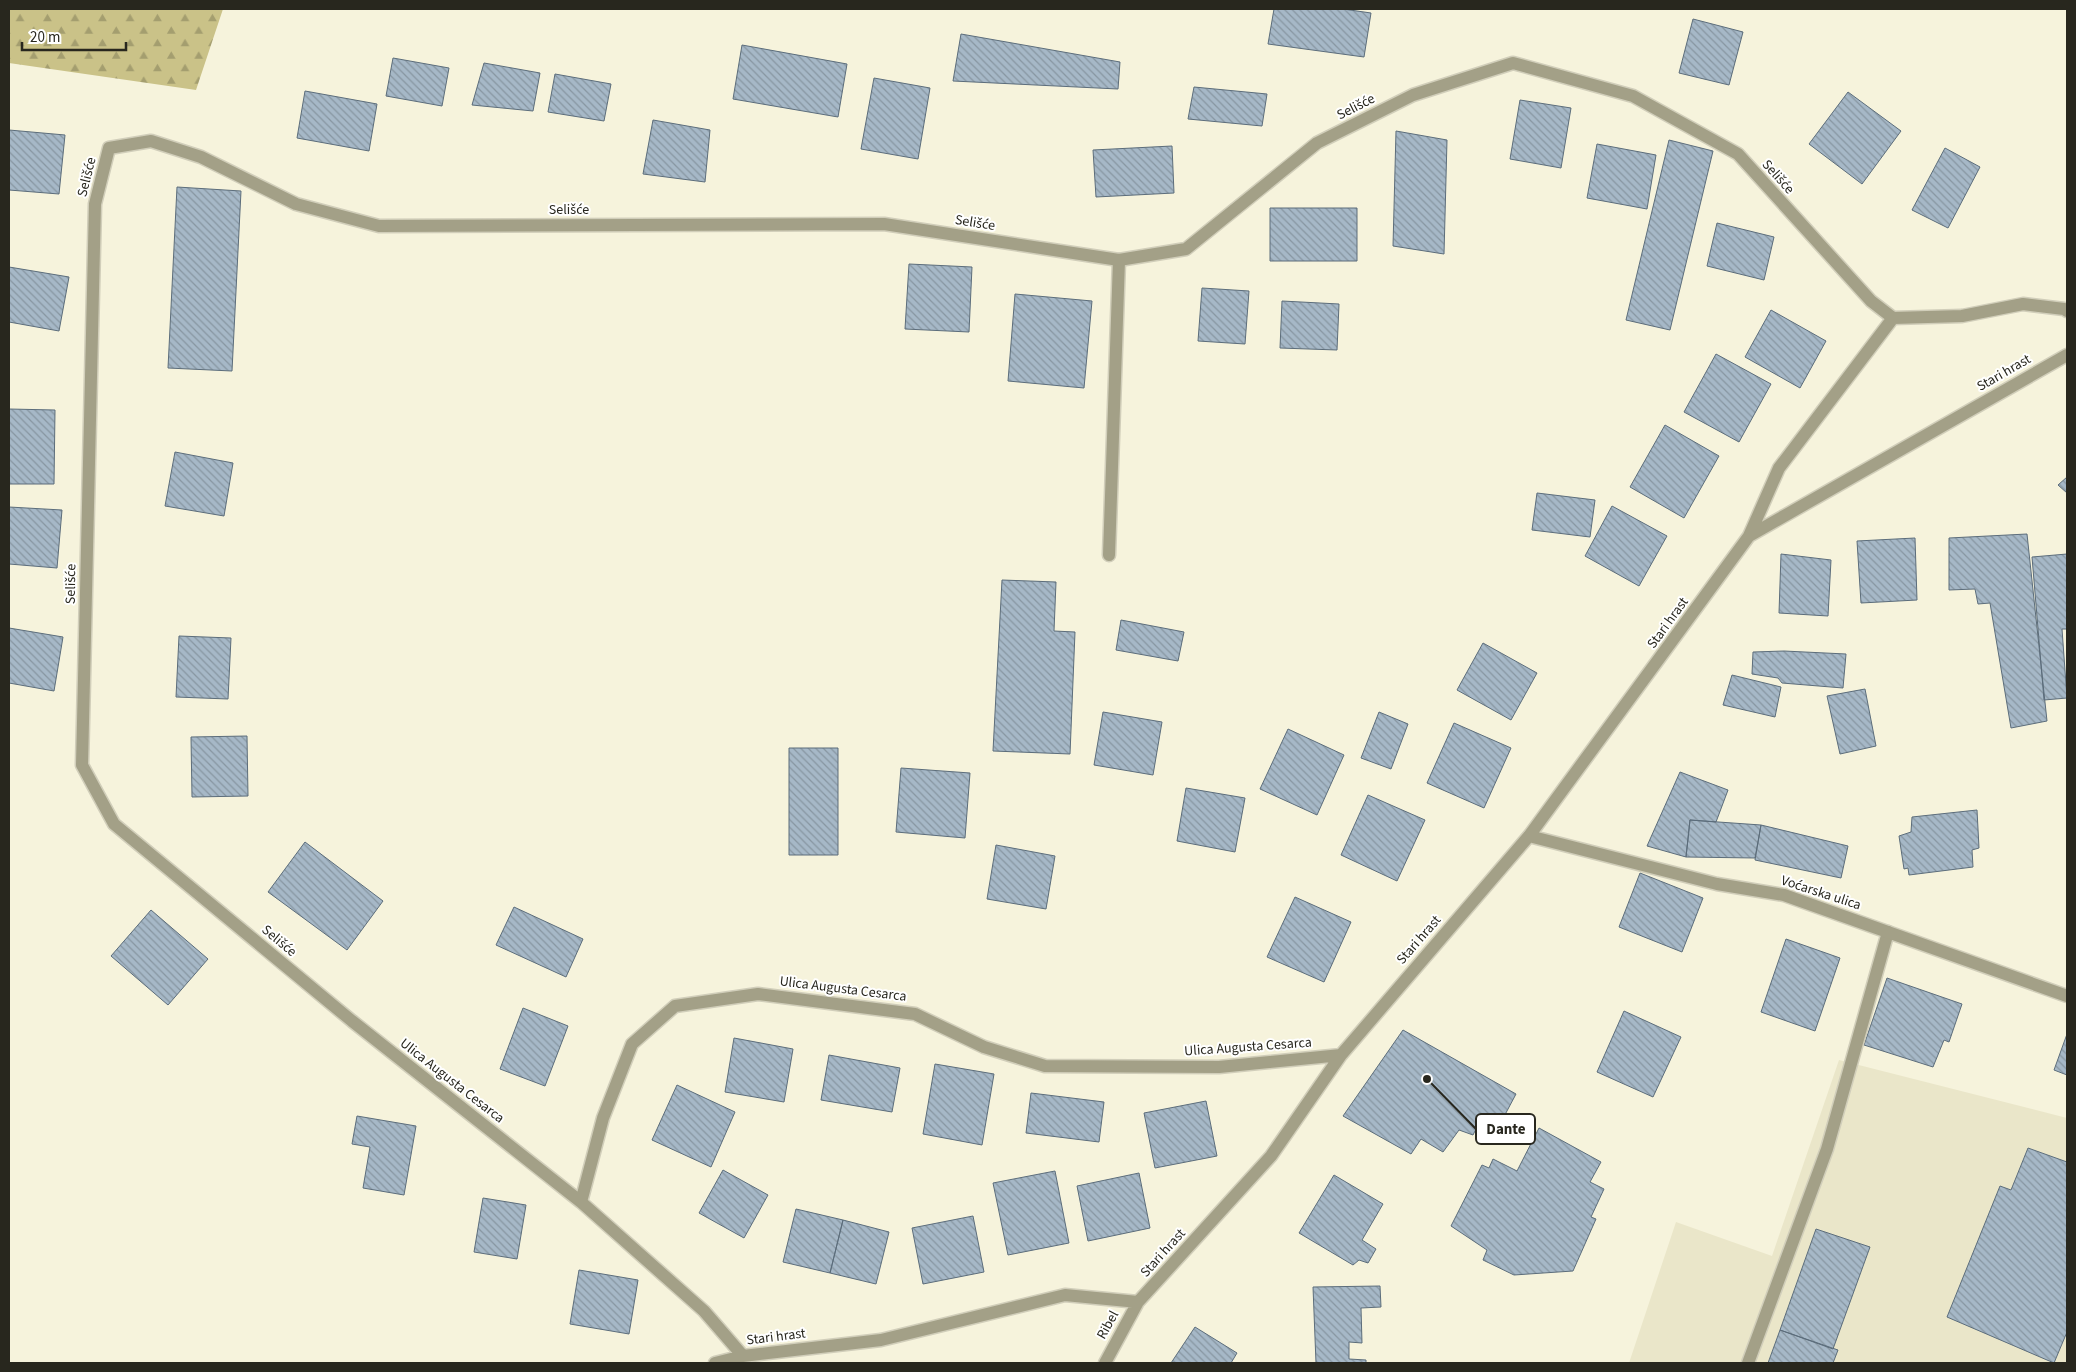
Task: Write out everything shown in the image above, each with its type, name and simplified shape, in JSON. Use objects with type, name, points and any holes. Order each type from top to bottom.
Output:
[{"type":"street","name":"Selišće","points":[[352,1021],[114,824],[82,765],[95,204],[109,148],[151,141],[201,156],[296,204],[379,226],[884,224],[1119,260],[1186,249],[1317,143],[1413,95],[1514,63],[1633,96],[1738,154],[1871,301],[1893,318]]},
{"type":"street","points":[[1109,555],[1119,260]]},
{"type":"street","points":[[1749,536],[1779,468],[1893,318],[1962,316],[2024,304],[2067,311]]},
{"type":"street","name":"Stari hrast","points":[[714,1363],[744,1356],[881,1340],[1065,1295],[1138,1302],[1271,1156],[1341,1054],[1530,836],[1749,536],[2067,355]]},
{"type":"street","name":"Voćarska ulica","points":[[1530,836],[1717,884],[1784,895],[2067,996]]},
{"type":"street","points":[[1748,1363],[1826,1149],[1888,932]]},
{"type":"street","name":"Ulica Augusta Cesarca","points":[[581,1202],[603,1118],[632,1044],[675,1006],[758,994],[914,1014],[984,1047],[1045,1066],[1220,1067],[1341,1054]]},
{"type":"street","name":"Ulica Augusta Cesarca","points":[[352,1021],[581,1202],[704,1311],[744,1356]]},
{"type":"street","name":"Ribel","points":[[1105,1363],[1138,1302]]},
{"type":"shaded area","points":[[1839,1060],[2067,1118],[2067,1363],[1629,1363],[1676,1222],[1772,1256]]},
{"type":"green space","points":[[9,9],[223,9],[196,90],[9,63]]},
{"type":"building","points":[[1274,9],[1343,9],[1371,13],[1364,57],[1268,44]]},
{"type":"building","points":[[1693,19],[1743,32],[1729,85],[1679,73]]},
{"type":"building","points":[[961,34],[1120,62],[1118,89],[953,81]]},
{"type":"building","points":[[742,45],[847,64],[838,117],[733,99]]},
{"type":"building","points":[[393,58],[449,68],[442,106],[386,96]]},
{"type":"building","points":[[484,63],[540,73],[533,111],[472,105]]},
{"type":"building","points":[[555,74],[611,84],[604,121],[548,112]]},
{"type":"building","points":[[874,78],[930,88],[918,159],[861,149]]},
{"type":"building","points":[[1194,87],[1267,94],[1262,126],[1188,119]]},
{"type":"building","points":[[305,91],[377,104],[369,151],[297,138]]},
{"type":"building","points":[[1848,92],[1901,131],[1862,184],[1809,144]]},
{"type":"building","points":[[1520,100],[1571,108],[1561,168],[1510,159]]},
{"type":"building","points":[[653,120],[710,130],[705,182],[643,174]]},
{"type":"building","points":[[9,130],[65,135],[59,194],[9,190]]},
{"type":"building","points":[[1396,131],[1447,140],[1444,254],[1393,246]]},
{"type":"building","points":[[1669,140],[1713,151],[1670,330],[1626,320]]},
{"type":"building","points":[[1597,144],[1656,155],[1647,209],[1587,198]]},
{"type":"building","points":[[1172,146],[1174,193],[1096,197],[1093,150]]},
{"type":"building","points":[[1945,148],[1980,167],[1948,228],[1912,210]]},
{"type":"building","points":[[177,187],[241,191],[232,371],[168,368]]},
{"type":"building","points":[[1270,208],[1357,208],[1357,261],[1270,261]]},
{"type":"building","points":[[1717,223],[1774,237],[1764,280],[1707,266]]},
{"type":"building","points":[[909,264],[972,267],[969,332],[905,329]]},
{"type":"building","points":[[9,267],[69,277],[59,331],[9,322]]},
{"type":"building","points":[[1202,288],[1249,291],[1245,344],[1198,341]]},
{"type":"building","points":[[1015,294],[1092,301],[1084,388],[1008,381]]},
{"type":"building","points":[[1282,301],[1339,304],[1337,350],[1280,348]]},
{"type":"building","points":[[1771,310],[1826,341],[1800,388],[1745,357]]},
{"type":"building","points":[[1716,354],[1771,384],[1739,442],[1684,412]]},
{"type":"building","points":[[9,409],[55,410],[54,484],[9,484]]},
{"type":"building","points":[[1665,425],[1719,456],[1684,518],[1630,487]]},
{"type":"building","points":[[175,452],[233,463],[224,516],[165,506]]},
{"type":"building","points":[[2067,477],[2067,493],[2058,485]]},
{"type":"building","points":[[1537,493],[1595,500],[1590,537],[1532,530]]},
{"type":"building","points":[[1612,506],[1667,536],[1639,586],[1585,556]]},
{"type":"building","points":[[9,507],[62,510],[57,568],[9,564]]},
{"type":"building","points":[[2027,534],[2047,721],[2011,728],[1990,603],[1978,604],[1975,589],[1949,590],[1949,538]]},
{"type":"building","points":[[1915,538],[1917,600],[1861,603],[1857,541]]},
{"type":"building","points":[[1781,554],[1831,560],[1828,616],[1779,613]]},
{"type":"building","points":[[2067,554],[2067,629],[2062,629],[2067,698],[2044,700],[2032,557]]},
{"type":"building","points":[[1002,580],[1056,582],[1054,631],[1075,632],[1070,754],[993,751]]},
{"type":"building","points":[[1121,620],[1184,632],[1178,661],[1116,650]]},
{"type":"building","points":[[9,628],[63,637],[54,691],[9,683]]},
{"type":"building","points":[[179,636],[231,638],[228,699],[176,697]]},
{"type":"building","points":[[1483,643],[1537,673],[1511,720],[1457,690]]},
{"type":"building","points":[[1784,651],[1846,654],[1843,688],[1782,683],[1778,678],[1752,674],[1753,652]]},
{"type":"building","points":[[1732,675],[1781,687],[1775,717],[1723,705]]},
{"type":"building","points":[[1865,689],[1876,746],[1840,754],[1827,696]]},
{"type":"building","points":[[1103,712],[1162,722],[1153,775],[1094,765]]},
{"type":"building","points":[[1379,712],[1408,724],[1391,769],[1361,758]]},
{"type":"building","points":[[1454,723],[1511,748],[1484,808],[1427,783]]},
{"type":"building","points":[[1288,729],[1344,755],[1317,815],[1260,789]]},
{"type":"building","points":[[247,736],[248,796],[192,797],[191,737]]},
{"type":"building","points":[[789,748],[838,748],[838,855],[789,855]]},
{"type":"building","points":[[901,768],[970,773],[965,838],[896,832]]},
{"type":"building","points":[[1680,772],[1728,790],[1716,822],[1690,820],[1686,857],[1647,846]]},
{"type":"building","points":[[1186,788],[1245,798],[1235,852],[1177,841]]},
{"type":"building","points":[[1368,795],[1425,820],[1397,881],[1341,855]]},
{"type":"building","points":[[1977,810],[1979,848],[1972,850],[1973,867],[1909,875],[1908,868],[1904,869],[1899,836],[1911,832],[1912,817]]},
{"type":"building","points":[[1690,820],[1761,825],[1755,858],[1686,857]]},
{"type":"building","points":[[1761,825],[1848,846],[1841,878],[1755,860]]},
{"type":"building","points":[[305,842],[383,901],[347,950],[268,892]]},
{"type":"building","points":[[996,845],[1055,856],[1046,909],[987,899]]},
{"type":"building","points":[[1640,873],[1703,898],[1682,952],[1619,927]]},
{"type":"building","points":[[1295,897],[1351,922],[1324,982],[1267,957]]},
{"type":"building","points":[[514,907],[583,939],[566,977],[496,945]]},
{"type":"building","points":[[151,910],[208,959],[168,1005],[111,956]]},
{"type":"building","points":[[1786,939],[1840,958],[1815,1031],[1761,1012]]},
{"type":"building","points":[[1887,978],[1962,1004],[1949,1042],[1944,1040],[1933,1067],[1864,1045]]},
{"type":"building","points":[[523,1008],[568,1026],[545,1086],[500,1069]]},
{"type":"building","points":[[1624,1011],[1681,1037],[1653,1097],[1597,1072]]},
{"type":"building","points":[[1403,1030],[1516,1094],[1491,1141],[1475,1131],[1473,1135],[1459,1130],[1443,1152],[1421,1139],[1411,1154],[1343,1116]]},
{"type":"building","points":[[2067,1034],[2067,1075],[2054,1070]]},
{"type":"building","points":[[734,1038],[793,1049],[784,1102],[725,1092]]},
{"type":"building","points":[[829,1055],[900,1068],[892,1112],[821,1100]]},
{"type":"building","points":[[935,1064],[994,1074],[982,1145],[923,1134]]},
{"type":"building","points":[[677,1085],[735,1112],[711,1167],[652,1140]]},
{"type":"building","points":[[1031,1093],[1104,1102],[1099,1142],[1026,1133]]},
{"type":"building","points":[[1206,1101],[1217,1156],[1155,1168],[1144,1113]]},
{"type":"building","points":[[357,1116],[416,1126],[404,1195],[363,1188],[370,1147],[352,1144]]},
{"type":"building","points":[[1539,1128],[1601,1162],[1590,1182],[1604,1189],[1591,1217],[1596,1219],[1573,1271],[1514,1275],[1483,1260],[1487,1250],[1451,1226],[1482,1165],[1489,1168],[1493,1159],[1517,1171]]},
{"type":"building","points":[[2028,1148],[2067,1162],[2067,1332],[2054,1363],[1947,1317],[2000,1186],[2011,1190]]},
{"type":"building","points":[[723,1170],[768,1195],[744,1238],[699,1213]]},
{"type":"building","points":[[1055,1171],[1069,1243],[1008,1255],[993,1183]]},
{"type":"building","points":[[1139,1173],[1150,1228],[1088,1241],[1077,1186]]},
{"type":"building","points":[[1334,1175],[1383,1204],[1362,1240],[1376,1249],[1368,1263],[1359,1260],[1353,1265],[1299,1233]]},
{"type":"building","points":[[483,1198],[526,1205],[517,1259],[474,1252]]},
{"type":"building","points":[[796,1209],[843,1220],[830,1273],[783,1262]]},
{"type":"building","points":[[973,1216],[984,1272],[923,1284],[912,1228]]},
{"type":"building","points":[[843,1220],[889,1232],[876,1284],[830,1273]]},
{"type":"building","points":[[1816,1229],[1870,1247],[1833,1349],[1780,1330]]},
{"type":"building","points":[[579,1270],[638,1280],[629,1334],[570,1324]]},
{"type":"building","points":[[1380,1286],[1381,1307],[1361,1308],[1362,1343],[1349,1342],[1349,1359],[1366,1360],[1366,1363],[1316,1363],[1313,1287]]},
{"type":"building","points":[[1195,1327],[1237,1353],[1231,1363],[1171,1363]]},
{"type":"building","points":[[1780,1330],[1838,1350],[1833,1363],[1768,1363]]},
{"type":"place","name":"Dante","points":[[1427,1079]]}]
